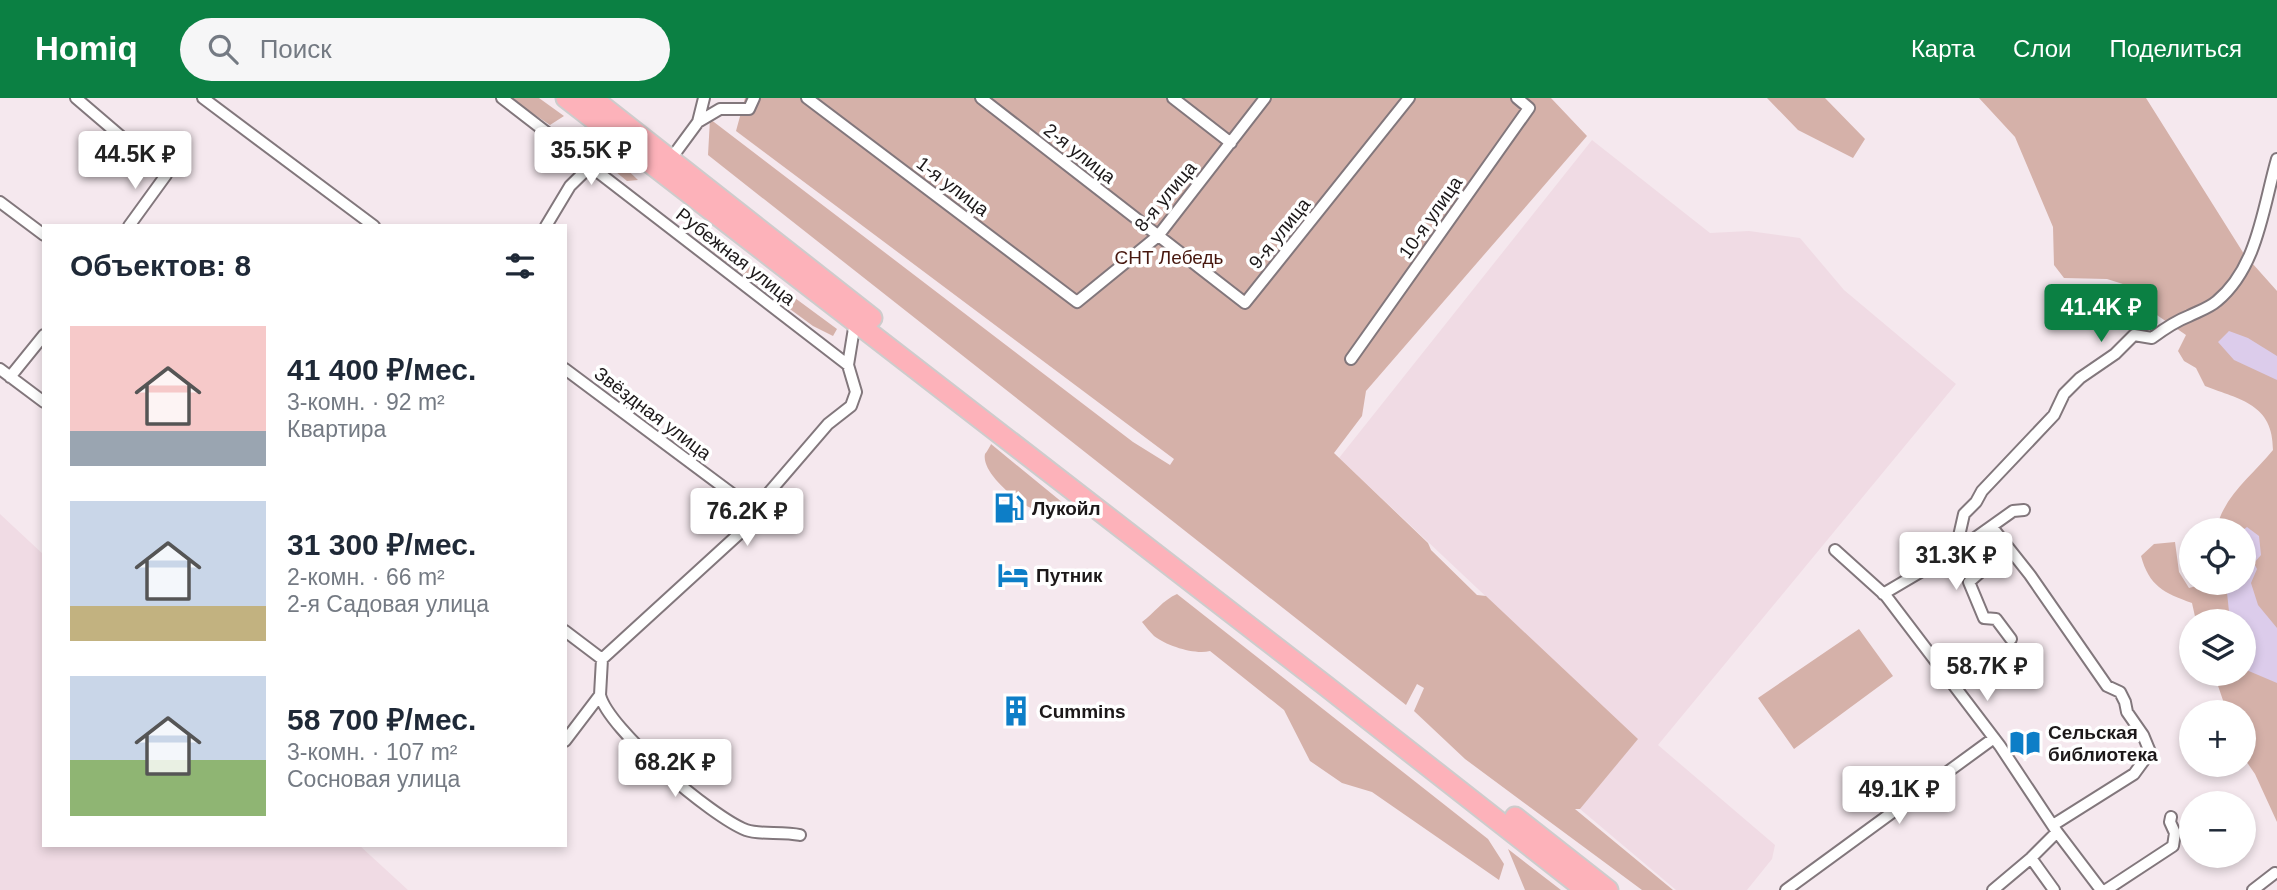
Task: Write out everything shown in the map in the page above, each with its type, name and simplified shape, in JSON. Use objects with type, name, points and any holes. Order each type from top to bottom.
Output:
[{"type":"highway","points":[[566,98],[1586,890]]},
{"type":"highway","points":[[592,98],[1608,890]]},
{"type":"highway","points":[[987,424],[988,416],[996,418],[1058,467],[1078,478]]},
{"type":"highway","points":[[1131,535],[1149,541],[1219,593],[1222,592],[1221,589]]},
{"type":"street","points":[[76,98],[166,175],[130,224]]},
{"type":"street","points":[[203,98],[371,224]]},
{"type":"street","name":"Рубежная улица","points":[[502,98],[848,365]]},
{"type":"street","points":[[670,160],[698,122],[704,98]]},
{"type":"street","points":[[698,122],[720,109],[749,109],[754,98]]},
{"type":"street","name":"1-я улица","points":[[807,98],[1077,302]]},
{"type":"street","name":"2-я улица","points":[[981,98],[1158,236]]},
{"type":"street","points":[[1173,98],[1231,143]]},
{"type":"street","name":"8-я улица","points":[[1077,302],[1158,236],[1265,98]]},
{"type":"street","name":"9-я улица","points":[[1158,236],[1245,303],[1409,98]]},
{"type":"street","name":"10-я улица","points":[[1351,359],[1529,107],[1517,98]]},
{"type":"street","points":[[547,224],[570,186],[618,139]]},
{"type":"street","points":[[1961,548],[1959,536],[1964,514],[2016,453],[2054,415],[2064,394],[2080,378],[2115,354],[2134,335],[2152,338],[2219,300],[2238,275],[2258,236],[2277,159]]},
{"type":"street","points":[[0,202],[42,234]]},
{"type":"street","points":[[800,835],[782,831],[751,831],[733,823],[642,750],[606,710],[600,695],[602,659],[741,532],[754,510],[828,424],[851,406],[856,392],[848,365],[855,322]]},
{"type":"street","points":[[10,377],[42,337]]},
{"type":"street","points":[[0,369],[42,401]]},
{"type":"street","name":"Звёздная улица","points":[[567,370],[754,510]]},
{"type":"street","points":[[1883,594],[1961,548],[1970,539],[2013,511],[2024,510]]},
{"type":"street","points":[[1992,527],[2030,575],[2107,686],[2120,692],[2127,712],[2143,735],[2150,752],[2134,774],[2055,828],[2031,859],[1993,890]]},
{"type":"street","points":[[2008,548],[1969,582],[1984,618],[1996,619],[2011,639]]},
{"type":"street","points":[[1835,550],[1883,594],[1994,738],[2101,890]]},
{"type":"street","points":[[567,633],[602,659]]},
{"type":"street","points":[[567,738],[600,695]]},
{"type":"street","points":[[1786,890],[1994,738]]},
{"type":"street","points":[[2106,890],[2173,846],[2175,833],[2170,822],[2171,817]]},
{"type":"street","points":[[2031,859],[2054,890]]},
{"type":"street","points":[[2253,890],[2275,873]]},
{"type":"shaded area","points":[[1592,140],[1710,233],[1749,231],[1800,238],[1844,290],[1956,384],[1658,745],[1775,845],[1772,859],[1747,890],[1676,890],[1580,809],[1637,739],[1339,458]]},
{"type":"shaded area","points":[[2229,331],[2248,338],[2277,356],[2277,380],[2234,360],[2218,342]]},
{"type":"shaded area","points":[[0,514],[42,553],[42,847],[361,847],[408,890],[0,890]]},
{"type":"shaded area","points":[[2256,534],[2259,536],[2261,555],[2256,561]]},
{"type":"shaded area","points":[[2227,595],[2255,595],[2258,605],[2277,628],[2277,683],[2256,674],[2256,609],[2229,609]]},
{"type":"green space","points":[[510,98],[539,98],[564,116],[550,125]]},
{"type":"green space","name":"СНТ Лебедь","points":[[745,98],[1551,98],[1587,136],[1366,391],[1362,416],[1334,453],[1428,543],[1431,550],[1477,595],[1486,596],[1638,739],[1580,809],[1575,809],[1673,890],[1642,890],[1465,759],[1414,711],[1424,688],[1417,684],[1406,705],[708,155],[710,119],[1133,442],[1170,465],[1174,459],[736,131]]},
{"type":"green space","points":[[1767,98],[1825,98],[1865,139],[1853,158],[1798,130]]},
{"type":"green space","points":[[1979,98],[2146,98],[2244,254],[2277,291],[2277,822],[2256,776],[2256,700],[2223,700],[2218,686],[2256,686],[2256,609],[2193,609],[2192,603],[2173,596],[2153,581],[2141,556],[2154,544],[2175,542],[2179,595],[2256,595],[2256,518],[2220,518],[2232,496],[2273,450],[2272,435],[2261,413],[2253,406],[2205,386],[2196,368],[2184,361],[2178,351],[2186,335],[2151,311],[2126,285],[2107,279],[2064,278],[2054,265],[2053,227],[2015,137]]},
{"type":"green space","points":[[613,156],[638,180],[627,181],[616,172]]},
{"type":"green space","points":[[711,236],[837,329],[833,336],[813,326],[699,239]]},
{"type":"green space","points":[[991,444],[1063,503],[1039,510],[1031,508],[1009,493],[988,469],[985,461],[985,454]]},
{"type":"green space","points":[[1177,594],[1488,839],[1504,864],[1499,880],[1372,792],[1342,783],[1310,761],[1284,710],[1210,651],[1181,649],[1154,636],[1142,622]]},
{"type":"green space","points":[[1859,629],[1893,676],[1794,749],[1758,698]]},
{"type":"green space","points":[[1508,849],[1561,890],[1525,890]]},
{"type":"place","name":"Лукойл","points":[[1009,508]]},
{"type":"place","name":"Путник","points":[[1013,575]]},
{"type":"place","name":"Cummins","points":[[1016,711]]},
{"type":"place","name":"Сельская библиотека","points":[[2025,743]]}]
